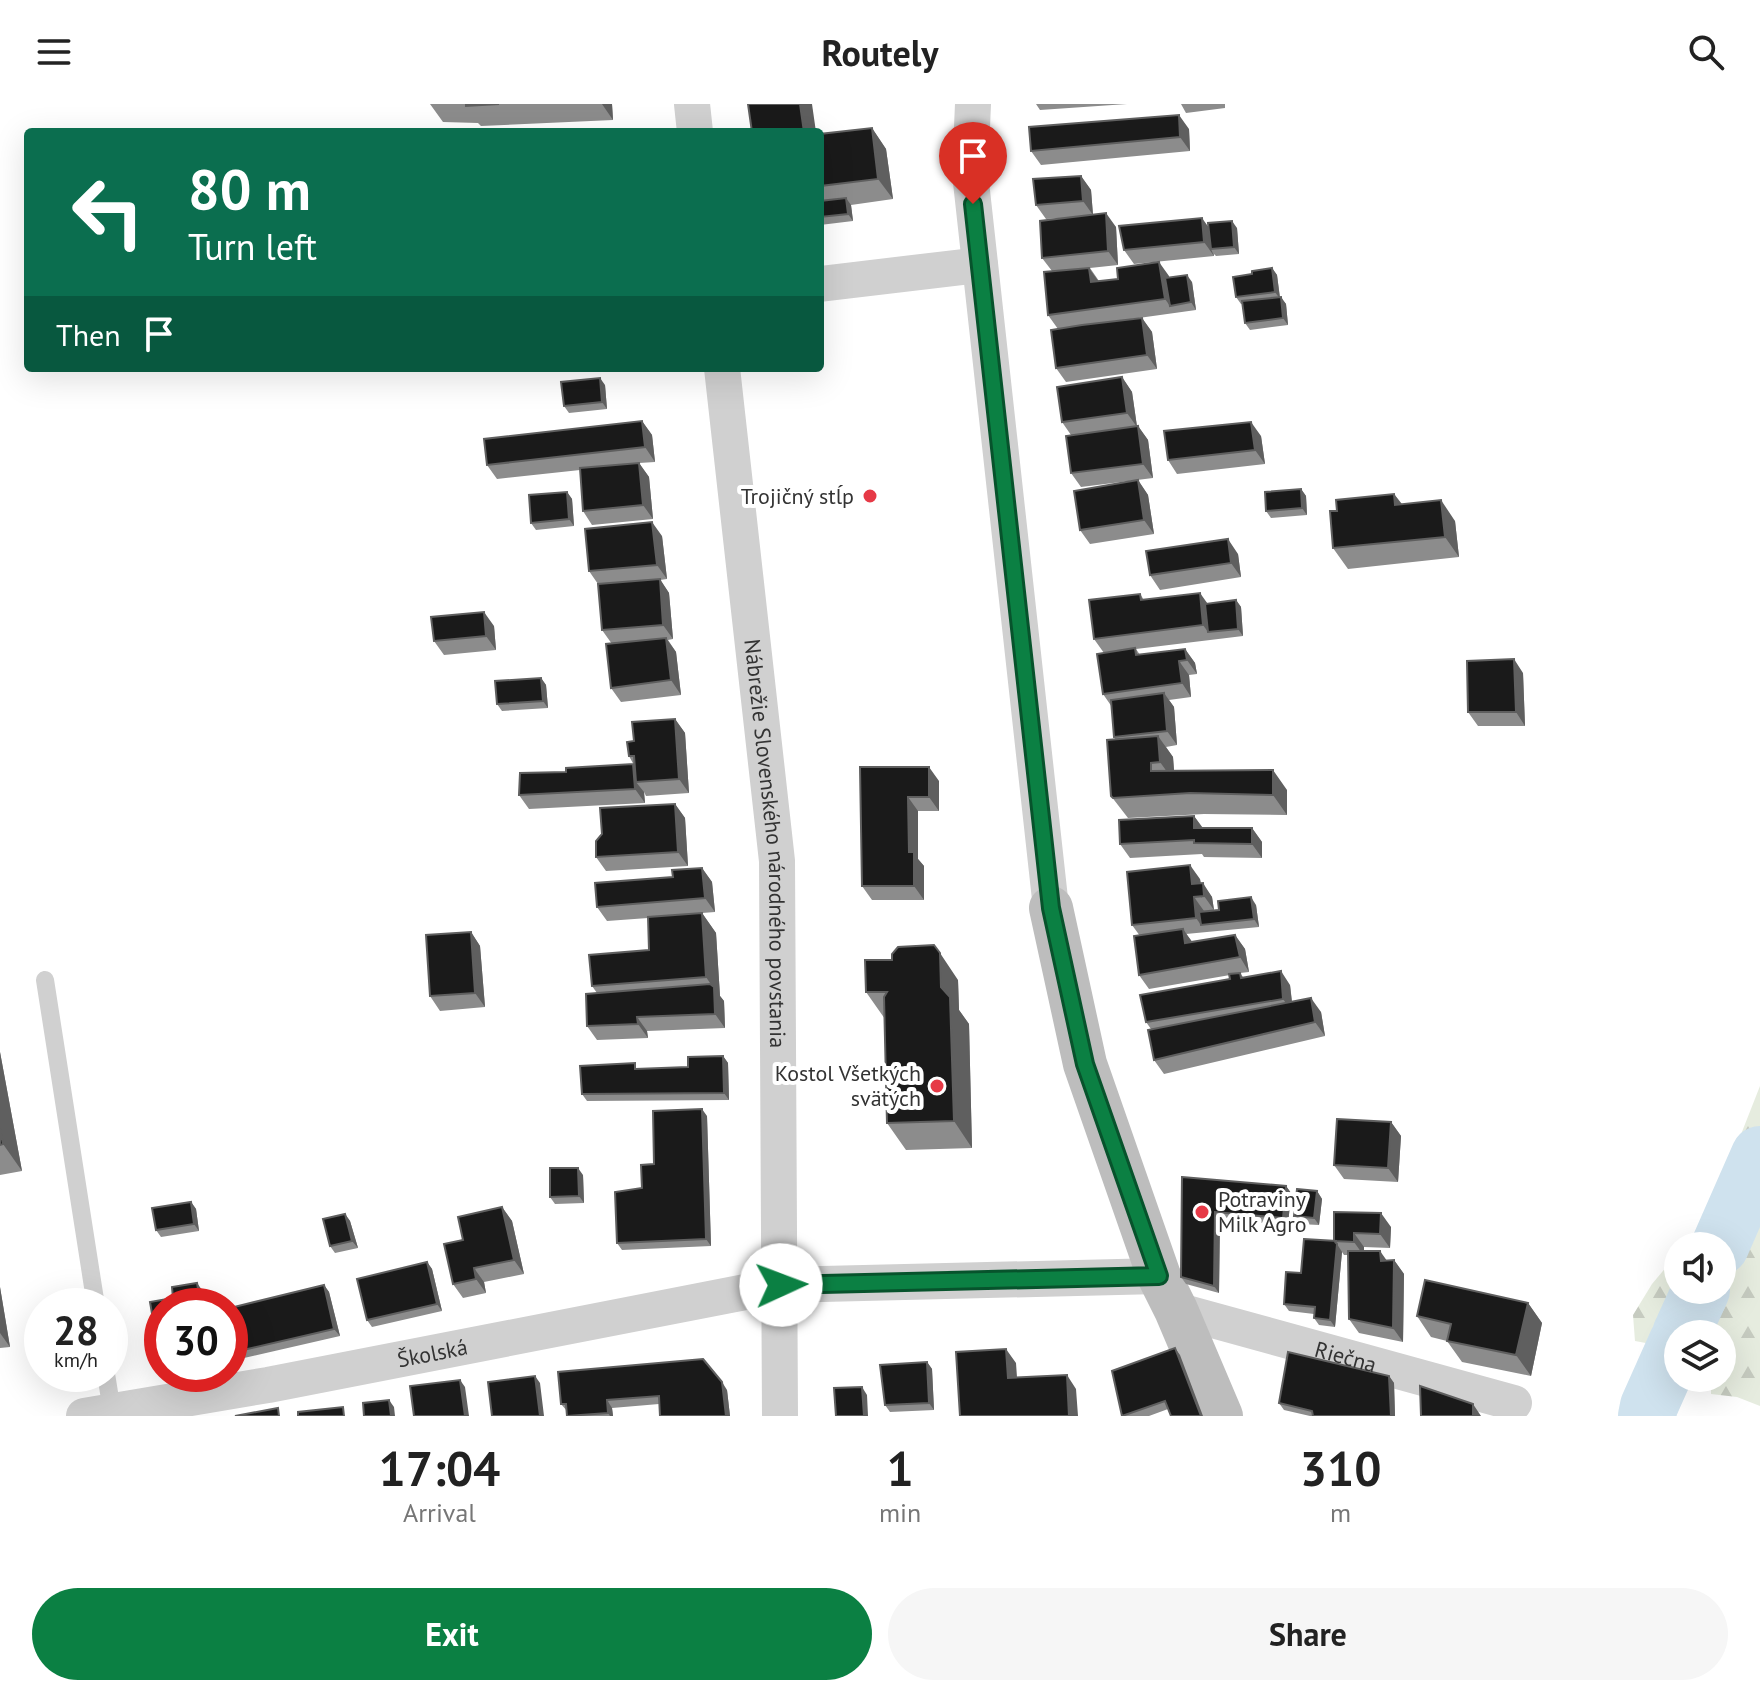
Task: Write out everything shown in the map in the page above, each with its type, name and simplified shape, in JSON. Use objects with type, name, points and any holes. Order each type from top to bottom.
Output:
[{"type":"street","points":[[692,104],[695,128]]},
{"type":"street","points":[[973,104],[970,173],[1051,908],[1085,1064],[1168,1293],[1221,1416]]},
{"type":"street","points":[[824,284],[980,265]]},
{"type":"street","name":"Nábrežie Slovenského národného povstania","points":[[722,372],[777,861],[780,1416]]},
{"type":"street","points":[[781,1285],[1168,1293]]},
{"type":"street","name":"Školská","points":[[98,1414],[268,1385],[781,1285]]},
{"type":"street","name":"Riečna","points":[[1168,1293],[1514,1403]]},
{"type":"lane","points":[[45,980],[93,1288]]},
{"type":"lane","points":[[98,1414],[102,1392]]},
{"type":"green space","points":[[1760,1086],[1760,1406],[1737,1397],[1711,1394],[1736,1392],[1736,1320],[1664,1320],[1664,1346],[1635,1341],[1633,1315],[1664,1270],[1664,1304],[1736,1304],[1736,1232],[1704,1232]]},
{"type":"building","points":[[748,104],[800,104],[803,128],[751,128]]},
{"type":"building","points":[[1179,115],[1180,137],[1031,151],[1029,127]]},
{"type":"building","points":[[872,128],[878,179],[824,186],[824,134]]},
{"type":"building","points":[[1081,176],[1083,201],[1036,205],[1033,179]]},
{"type":"building","points":[[846,198],[848,214],[824,217],[824,201]]},
{"type":"building","points":[[1106,213],[1108,251],[1042,258],[1040,221]]},
{"type":"building","points":[[1202,218],[1204,242],[1124,250],[1119,226]]},
{"type":"building","points":[[1232,221],[1234,247],[1211,249],[1208,223]]},
{"type":"building","points":[[1159,262],[1165,299],[1048,315],[1044,272],[1089,268],[1091,282],[1118,279],[1117,268]]},
{"type":"building","points":[[1272,268],[1275,292],[1236,297],[1233,277]]},
{"type":"building","points":[[1187,275],[1191,302],[1170,306],[1165,278]]},
{"type":"building","points":[[1281,297],[1283,318],[1245,323],[1242,301]]},
{"type":"building","points":[[1142,318],[1147,355],[1056,368],[1051,330]]},
{"type":"building","points":[[1122,377],[1127,413],[1062,422],[1057,387]]},
{"type":"building","points":[[600,378],[602,402],[564,406],[561,382]]},
{"type":"building","points":[[642,421],[645,447],[487,465],[484,439]]},
{"type":"building","points":[[1251,422],[1255,450],[1168,460],[1164,431]]},
{"type":"building","points":[[1138,426],[1143,464],[1071,473],[1066,436]]},
{"type":"building","points":[[639,463],[643,505],[583,511],[580,468]]},
{"type":"building","points":[[1138,480],[1144,520],[1080,530],[1074,491]]},
{"type":"building","points":[[1301,489],[1302,508],[1266,511],[1265,492]]},
{"type":"building","points":[[567,492],[569,519],[531,523],[529,495]]},
{"type":"building","points":[[1394,494],[1395,505],[1441,500],[1445,537],[1333,548],[1330,511],[1337,511],[1336,500]]},
{"type":"building","points":[[652,522],[657,565],[589,571],[585,529]]},
{"type":"building","points":[[1228,539],[1231,563],[1150,575],[1146,551]]},
{"type":"building","points":[[660,579],[663,625],[602,630],[598,584]]},
{"type":"building","points":[[1200,593],[1203,625],[1094,639],[1089,600],[1140,594],[1141,600]]},
{"type":"building","points":[[1236,600],[1238,629],[1208,632],[1205,604]]},
{"type":"building","points":[[484,612],[486,636],[434,641],[431,617]]},
{"type":"building","points":[[666,638],[671,680],[611,688],[606,644]]},
{"type":"building","points":[[1135,648],[1136,655],[1185,649],[1187,660],[1179,661],[1182,683],[1103,694],[1097,654]]},
{"type":"building","points":[[1514,659],[1516,712],[1468,712],[1467,661]]},
{"type":"building","points":[[541,678],[543,701],[497,704],[495,681]]},
{"type":"building","points":[[1164,693],[1167,731],[1114,737],[1111,700]]},
{"type":"building","points":[[675,719],[679,779],[636,782],[634,756],[629,756],[627,742],[634,741],[632,722]]},
{"type":"building","points":[[1158,736],[1160,762],[1151,763],[1151,771],[1273,770],[1273,795],[1190,793],[1113,798],[1107,740]]},
{"type":"building","points":[[633,764],[635,789],[519,795],[520,773],[566,772],[566,768]]},
{"type":"building","points":[[860,767],[929,767],[929,797],[908,797],[909,852],[914,852],[914,886],[862,886]]},
{"type":"building","points":[[675,804],[678,852],[596,857],[596,841],[602,834],[600,808]]},
{"type":"building","points":[[1194,816],[1194,828],[1252,828],[1252,844],[1194,843],[1194,840],[1120,844],[1119,820]]},
{"type":"building","points":[[1190,865],[1192,884],[1203,883],[1204,896],[1194,897],[1196,918],[1132,925],[1127,872]]},
{"type":"building","points":[[702,868],[705,898],[597,907],[595,883],[673,877],[672,870]]},
{"type":"building","points":[[1251,897],[1254,919],[1201,925],[1199,912],[1219,910],[1218,901]]},
{"type":"building","points":[[702,913],[706,977],[592,986],[589,955],[649,950],[648,917]]},
{"type":"building","points":[[1183,929],[1185,943],[1235,935],[1240,957],[1139,975],[1134,936]]},
{"type":"building","points":[[471,932],[475,993],[430,996],[426,935]]},
{"type":"building","name":"Kostol Všetkých svätých","points":[[934,945],[940,953],[941,987],[950,997],[954,1121],[887,1123],[884,997],[887,992],[866,992],[865,960],[892,960],[892,954],[898,947]]},
{"type":"building","points":[[1281,971],[1283,999],[1146,1022],[1140,995],[1230,979],[1229,974],[1240,973],[1241,978]]},
{"type":"building","points":[[710,984],[714,987],[715,1014],[637,1017],[638,1024],[587,1026],[586,994]]},
{"type":"building","points":[[1311,998],[1315,1022],[1154,1060],[1148,1030]]},
{"type":"building","points":[[723,1056],[724,1093],[582,1094],[580,1066],[635,1063],[635,1069],[688,1067],[688,1057]]},
{"type":"building","points":[[702,1109],[706,1239],[617,1243],[615,1192],[642,1188],[641,1165],[654,1164],[653,1111]]},
{"type":"building","points":[[1337,1119],[1391,1122],[1388,1168],[1334,1165]]},
{"type":"building","points":[[550,1168],[578,1168],[579,1196],[550,1197]]},
{"type":"building","points":[[1182,1177],[1286,1186],[1283,1218],[1215,1212],[1214,1286],[1181,1277]]},
{"type":"building","points":[[1297,1189],[1317,1191],[1314,1218],[1294,1216]]},
{"type":"building","points":[[191,1202],[194,1224],[156,1230],[152,1208]]},
{"type":"building","points":[[502,1207],[514,1260],[474,1268],[476,1279],[453,1284],[444,1244],[463,1240],[458,1217]]},
{"type":"building","points":[[1334,1212],[1381,1213],[1380,1234],[1354,1233],[1354,1242],[1334,1241]]},
{"type":"building","points":[[345,1214],[352,1241],[330,1246],[323,1219]]},
{"type":"building","points":[[1304,1239],[1337,1241],[1334,1241],[1337,1244],[1330,1320],[1314,1318],[1315,1307],[1284,1304],[1286,1272],[1301,1273]]},
{"type":"building","points":[[1348,1251],[1380,1251],[1381,1261],[1394,1260],[1393,1328],[1349,1319]]},
{"type":"building","points":[[427,1262],[437,1304],[367,1320],[357,1279]]},
{"type":"building","points":[[1425,1280],[1528,1303],[1516,1355],[1447,1341],[1451,1324],[1417,1316]]},
{"type":"building","points":[[197,1283],[198,1288],[172,1288]]},
{"type":"building","points":[[324,1285],[334,1329],[248,1349],[248,1304]]},
{"type":"building","points":[[1175,1348],[1201,1416],[1171,1416],[1165,1401],[1122,1416],[1112,1371]]},
{"type":"building","points":[[1006,1349],[1008,1378],[1067,1375],[1069,1416],[960,1416],[956,1352]]},
{"type":"building","points":[[1288,1352],[1389,1376],[1391,1416],[1313,1416],[1312,1411],[1279,1403]]},
{"type":"building","points":[[703,1359],[722,1382],[726,1416],[660,1416],[659,1396],[607,1400],[608,1413],[567,1416],[566,1404],[561,1404],[558,1372]]},
{"type":"building","points":[[927,1362],[929,1403],[885,1405],[880,1365]]},
{"type":"building","points":[[535,1376],[540,1416],[492,1416],[488,1382]]},
{"type":"building","points":[[460,1380],[465,1416],[414,1416],[410,1386]]},
{"type":"building","points":[[1420,1386],[1473,1404],[1473,1416],[1421,1416]]},
{"type":"building","points":[[862,1387],[864,1416],[836,1416],[834,1388]]},
{"type":"building","points":[[389,1400],[391,1416],[364,1416],[363,1403]]},
{"type":"building","points":[[343,1407],[344,1416],[298,1416],[298,1412]]},
{"type":"building","points":[[278,1408],[279,1416],[235,1416]]},
{"type":"waterway","points":[[1726,1232],[1760,1155]]},
{"type":"waterway","points":[[1687,1320],[1695,1304]]},
{"type":"waterway","points":[[1647,1416],[1664,1372]]},
{"type":"waterway","points":[[1649,1406],[1664,1416]]},
{"type":"place","name":"Trojičný stĺp","points":[[870,496]]},
{"type":"place","name":"Kostol Všetkých svätých","points":[[937,1086]]},
{"type":"place","name":"Potraviny Milk Agro","points":[[1202,1212]]},
{"type":"route","points":[[781,1285],[1159,1276],[1085,1064],[1051,908],[973,204]]}]
